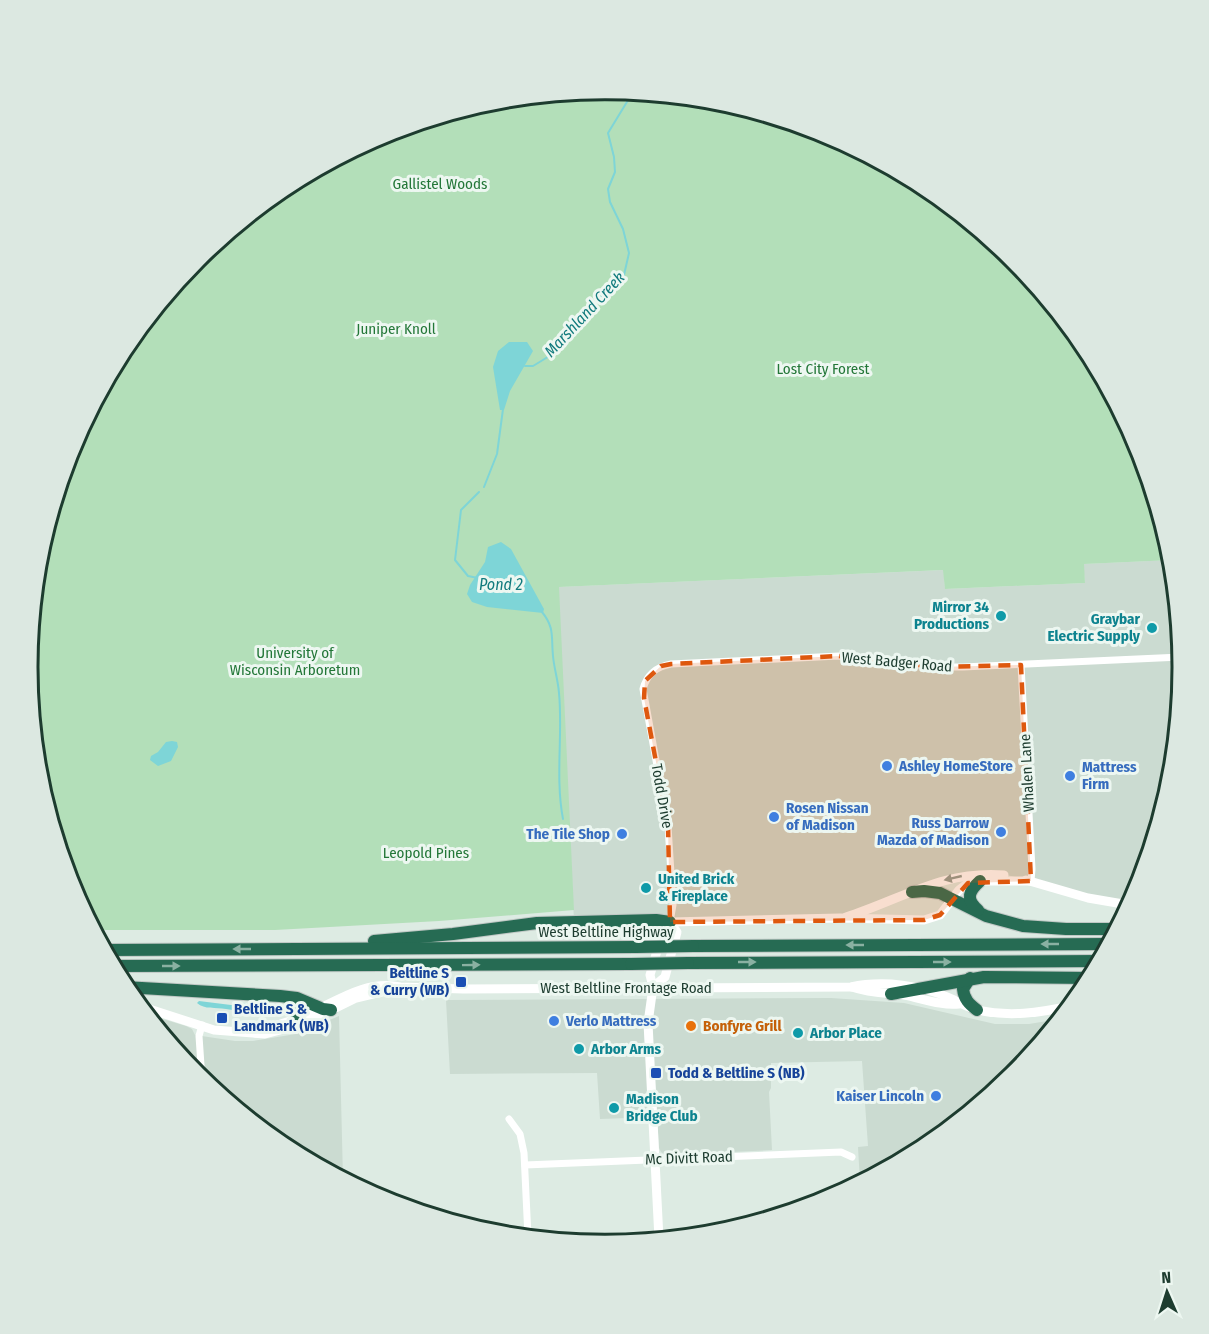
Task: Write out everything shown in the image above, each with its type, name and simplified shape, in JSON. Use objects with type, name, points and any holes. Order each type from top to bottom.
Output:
[{"type":"highway","points":[[980,881],[968,895],[969,901],[986,916]]},
{"type":"highway","points":[[912,892],[933,892],[986,916],[1010,923],[1040,928],[1107,929]]},
{"type":"highway","points":[[271,949],[423,937],[537,923],[598,920],[670,922]]},
{"type":"highway","name":"West Beltline Highway","points":[[112,950],[1100,944]]},
{"type":"highway","name":"West Beltline Highway","points":[[123,966],[1090,961]]},
{"type":"highway","points":[[891,994],[970,978],[999,976],[1079,978]]},
{"type":"highway","points":[[970,978],[963,989],[964,997],[977,1010]]},
{"type":"highway","points":[[137,987],[288,997],[308,1001],[325,1009]]},
{"type":"highway","points":[[288,997],[299,1005],[301,1012],[296,1019]]},
{"type":"street","name":"West Badger Road","points":[[651,673],[661,666],[671,664],[839,656],[937,667],[1171,657]]},
{"type":"street","name":"Whalen Lane","points":[[1021,665],[1032,861],[1031,881]]},
{"type":"street","name":"Todd Drive","points":[[651,673],[643,689],[668,826],[672,905],[670,922],[663,930],[650,975],[653,987],[648,1023],[659,1231]]},
{"type":"street","points":[[840,918],[879,906],[952,877],[970,874],[1006,875],[1089,898],[1120,903]]},
{"type":"street","points":[[670,922],[840,918],[924,920],[940,915],[959,890],[968,883],[1031,881]]},
{"type":"street","name":"Todd Drive","points":[[653,987],[664,977],[677,932],[670,922]]},
{"type":"street","name":"West Beltline Frontage Road","points":[[154,1010],[227,1032],[265,1034],[303,1024],[347,994],[366,988],[391,985],[463,989],[851,987],[879,984],[920,989],[977,1010],[1017,1014],[1056,1009]]},
{"type":"street","name":"West Beltline Frontage Road","points":[[851,987],[863,991],[951,1005],[959,1004]]},
{"type":"street","name":"West Beltline Frontage Road","points":[[255,1033],[325,1009]]},
{"type":"street","points":[[200,1064],[199,1036],[202,1025]]},
{"type":"street","points":[[509,1119],[520,1134],[525,1165],[528,1229]]},
{"type":"street","name":"Mc Divitt Road","points":[[525,1165],[841,1152],[852,1157]]},
{"type":"highlighted area","points":[[839,656],[937,667],[1021,665],[1031,881],[968,883],[940,915],[924,920],[670,922],[668,826],[644,698],[645,681],[661,666],[671,664],[762,659]]},
{"type":"shaded area","points":[[1162,560],[1167,593],[1172,667],[1167,741],[1152,814],[1120,903],[1007,875],[970,874],[840,918],[574,921],[558,587],[944,570],[945,589],[1085,583],[1083,564]]},
{"type":"shaded area","points":[[831,998],[904,1003],[995,1024],[1029,1024],[1047,1021],[1005,1068],[950,1117],[888,1158],[860,1174],[858,1147],[868,1146],[862,1061],[771,1063],[769,1092],[772,1150],[666,1155],[659,1148],[657,1117],[600,1119],[597,1073],[450,1074],[446,1000]]},
{"type":"shaded area","points":[[339,1016],[343,1170],[259,1117],[204,1068],[160,1018],[186,1026],[192,1029],[195,1035],[235,1041],[253,1041],[296,1034]]},
{"type":"green space","name":"University of Wisconsin Arboretum","points":[[567,101],[642,101],[679,105],[751,119],[787,130],[855,158],[888,176],[950,217],[1005,266],[1031,293],[1076,352],[1113,416],[1141,485],[1162,560],[1084,564],[1085,583],[945,589],[943,570],[559,587],[574,910],[439,921],[275,930],[102,930],[68,849],[48,778],[42,741],[38,667],[42,593],[48,556],[68,485],[96,416],[133,352],[178,293],[204,266],[259,217],[321,176],[354,158],[422,130],[458,119],[530,105]]},
{"type":"water","points":[[509,342],[527,342],[533,351],[510,391],[504,410],[500,410],[493,367],[498,351]]},
{"type":"water","name":"Pond 2","points":[[501,542],[511,549],[544,609],[543,613],[487,607],[472,602],[467,594],[485,562],[488,547]]},
{"type":"water","points":[[166,742],[177,742],[178,747],[171,761],[158,766],[150,760],[151,756],[158,752]]},
{"type":"water","points":[[199,1001],[231,1005],[246,1003],[264,1005],[265,1014],[207,1007],[197,1003]]},
{"type":"waterway","name":"Marshland Creek","points":[[525,366],[533,366],[551,355],[566,329],[624,275],[629,253],[623,229],[610,202],[608,189],[615,172],[608,133],[628,101]]},
{"type":"waterway","name":"Marshland Creek","points":[[484,487],[497,454],[503,409]]},
{"type":"waterway","points":[[478,578],[468,576],[455,560],[461,510],[479,492]]},
{"type":"waterway","points":[[542,612],[551,628],[559,693],[560,787],[563,819]]},
{"type":"place","name":"Mirror 34 Productions","points":[[1001,616]]},
{"type":"place","name":"Graybar Electric Supply","points":[[1152,628]]},
{"type":"place","name":"Ashley HomeStore","points":[[887,766]]},
{"type":"place","name":"Mattress Firm","points":[[1070,776]]},
{"type":"place","name":"Rosen Nissan of Madison","points":[[774,817]]},
{"type":"place","name":"Russ Darrow Mazda of Madison","points":[[1001,832]]},
{"type":"place","name":"The Tile Shop","points":[[622,834]]},
{"type":"place","name":"United Brick & Fireplace","points":[[646,888]]},
{"type":"place","name":"Beltline S & Curry (WB)","points":[[461,982]]},
{"type":"place","name":"Beltline S & Landmark (WB)","points":[[222,1018]]},
{"type":"place","name":"Verlo Mattress","points":[[554,1021]]},
{"type":"place","name":"Bonfyre Grill","points":[[691,1026]]},
{"type":"place","name":"Arbor Place","points":[[798,1033]]},
{"type":"place","name":"Arbor Arms","points":[[579,1049]]},
{"type":"place","name":"Todd & Beltline S (NB)","points":[[656,1073]]},
{"type":"place","name":"Kaiser Lincoln","points":[[936,1096]]},
{"type":"place","name":"Madison Bridge Club","points":[[614,1108]]},
{"type":"park label","name":"Gallistel Woods","points":[[440,184]]},
{"type":"park label","name":"Juniper Knoll","points":[[396,329]]},
{"type":"park label","name":"Lost City Forest","points":[[823,369]]},
{"type":"park label","name":"Leopold Pines","points":[[426,853]]}]
